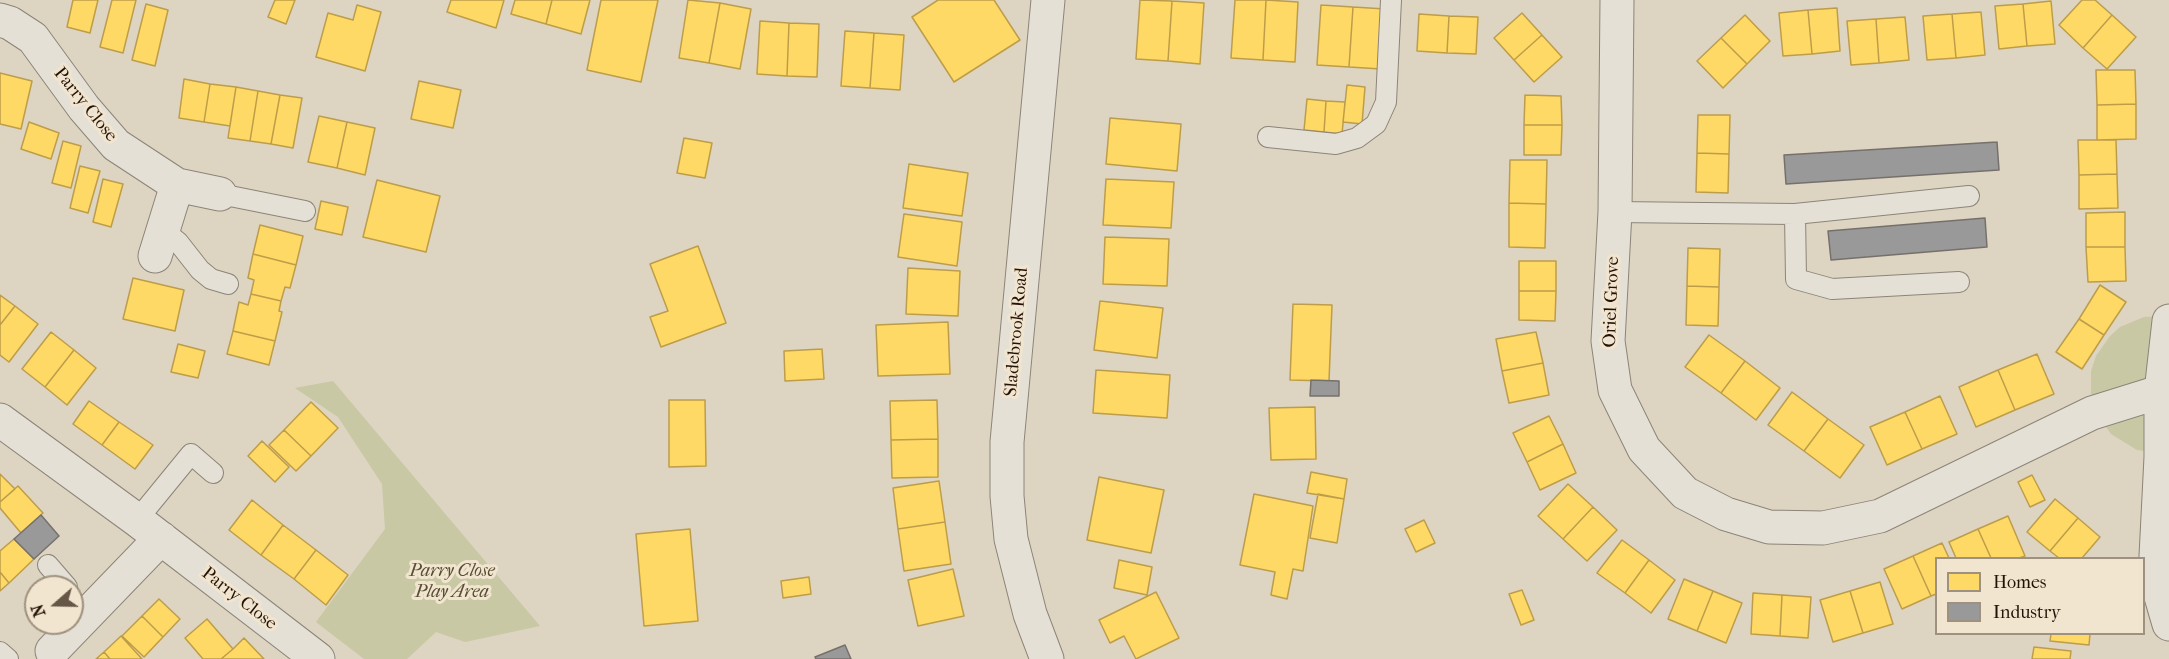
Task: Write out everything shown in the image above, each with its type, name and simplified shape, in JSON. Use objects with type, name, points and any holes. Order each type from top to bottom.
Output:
[{"type":"street","name":"Sladebrook Road","points":[[1037,656],[1011,539],[1006,442],[1048,0]]},
{"type":"street","name":"Oriel Grove","points":[[1617,0],[1616,212],[1608,341],[1615,390],[1644,449],[1685,493],[1726,514],[1769,527],[1823,528],[1880,516],[2092,413],[2165,391]]},
{"type":"street","name":"Parry Close","points":[[0,20],[10,23],[33,38],[84,108],[116,145],[177,185]]},
{"type":"street","points":[[159,243],[177,185],[220,194]]},
{"type":"street","points":[[2169,321],[2155,576],[2169,624]]},
{"type":"street","name":"Parry Close","points":[[0,420],[149,529],[318,659]]},
{"type":"street","points":[[84,599],[149,529]]},
{"type":"street","points":[[46,655],[59,635]]},
{"type":"lane","points":[[1268,137],[1336,144],[1357,138],[1376,124],[1386,102],[1391,0]]},
{"type":"lane","points":[[220,194],[304,211]]},
{"type":"lane","points":[[1616,212],[1795,214],[1969,196]]},
{"type":"lane","points":[[1795,214],[1796,279],[1832,289],[1959,282]]},
{"type":"lane","points":[[159,243],[178,242],[200,270],[211,279],[228,284]]},
{"type":"lane","points":[[149,529],[191,454],[213,472]]},
{"type":"lane","points":[[48,566],[56,575]]},
{"type":"lane","points":[[0,652],[8,659]]},
{"type":"green space","points":[[2169,316],[2161,453],[2137,450],[2111,434],[2095,411],[2091,396],[2091,371],[2096,356],[2110,336],[2120,327],[2144,317]]},
{"type":"green space","name":"Parry Close Play Area","points":[[333,381],[540,626],[465,642],[436,632],[407,659],[364,659],[316,622],[385,529],[382,484],[338,417],[295,388]]},
{"type":"building: Homes","points":[[73,0],[98,0],[90,33],[67,27]]},
{"type":"building: Homes","points":[[112,0],[136,0],[123,53],[100,47]]},
{"type":"building: Homes","points":[[275,0],[295,0],[286,24],[268,17]]},
{"type":"building: Homes","points":[[451,0],[504,0],[496,28],[447,12]]},
{"type":"building: Homes","points":[[515,0],[552,0],[546,24],[511,14]]},
{"type":"building: Homes","points":[[552,0],[590,0],[581,34],[546,24]]},
{"type":"building: Homes","points":[[601,0],[658,0],[641,82],[587,70]]},
{"type":"building: Homes","points":[[688,0],[720,3],[709,63],[679,58]]},
{"type":"building: Homes","points":[[938,0],[994,0],[1020,40],[954,82],[912,17]]},
{"type":"building: Homes","points":[[1140,0],[1172,1],[1168,61],[1136,59]]},
{"type":"building: Homes","points":[[1235,0],[1266,0],[1263,60],[1231,58]]},
{"type":"building: Homes","points":[[1266,0],[1298,2],[1295,62],[1263,60]]},
{"type":"building: Homes","points":[[2082,0],[2095,0],[2112,15],[2083,48],[2059,25]]},
{"type":"building: Homes","points":[[1172,1],[1204,3],[1200,64],[1168,61]]},
{"type":"building: Homes","points":[[2051,1],[2055,44],[2027,46],[2023,4]]},
{"type":"building: Homes","points":[[720,3],[751,9],[740,69],[709,63]]},
{"type":"building: Homes","points":[[146,4],[168,10],[155,66],[132,60]]},
{"type":"building: Homes","points":[[2023,4],[2027,46],[1999,49],[1995,6]]},
{"type":"building: Homes","points":[[357,5],[381,12],[365,71],[316,57],[328,13],[353,20]]},
{"type":"building: Homes","points":[[1321,5],[1353,7],[1349,67],[1317,65]]},
{"type":"building: Homes","points":[[1353,7],[1385,9],[1381,69],[1349,67]]},
{"type":"building: Homes","points":[[1837,8],[1840,51],[1812,54],[1808,10]]},
{"type":"building: Homes","points":[[1808,10],[1812,54],[1783,56],[1779,13]]},
{"type":"building: Homes","points":[[1981,12],[1985,55],[1956,58],[1952,14]]},
{"type":"building: Homes","points":[[1522,13],[1542,35],[1514,60],[1494,38]]},
{"type":"building: Homes","points":[[1419,14],[1449,16],[1447,53],[1417,51]]},
{"type":"building: Homes","points":[[1952,14],[1956,58],[1927,60],[1923,16]]},
{"type":"building: Homes","points":[[1745,15],[1770,41],[1747,64],[1721,38]]},
{"type":"building: Homes","points":[[2112,15],[2136,37],[2107,69],[2083,48]]},
{"type":"building: Homes","points":[[1449,16],[1478,17],[1476,54],[1447,53]]},
{"type":"building: Homes","points":[[1905,17],[1909,60],[1879,63],[1876,19]]},
{"type":"building: Homes","points":[[1876,19],[1879,63],[1851,65],[1847,21]]},
{"type":"building: Homes","points":[[760,21],[789,23],[787,76],[757,74]]},
{"type":"building: Homes","points":[[789,23],[819,24],[817,77],[787,76]]},
{"type":"building: Homes","points":[[845,31],[874,33],[870,88],[841,86]]},
{"type":"building: Homes","points":[[874,33],[904,35],[900,90],[870,88]]},
{"type":"building: Homes","points":[[1542,35],[1562,57],[1534,82],[1514,60]]},
{"type":"building: Homes","points":[[1721,38],[1747,64],[1723,88],[1697,61]]},
{"type":"building: Homes","points":[[2096,70],[2135,70],[2136,104],[2097,105]]},
{"type":"building: Homes","points":[[0,73],[32,81],[21,129],[0,124]]},
{"type":"building: Homes","points":[[184,79],[210,84],[204,122],[179,118]]},
{"type":"building: Homes","points":[[419,81],[461,90],[453,128],[411,119]]},
{"type":"building: Homes","points":[[210,84],[236,87],[230,126],[204,122]]},
{"type":"building: Homes","points":[[1347,85],[1365,87],[1362,124],[1343,122]]},
{"type":"building: Homes","points":[[236,87],[258,91],[250,141],[228,138]]},
{"type":"building: Homes","points":[[258,91],[280,95],[271,144],[250,141]]},
{"type":"building: Homes","points":[[280,95],[302,98],[293,148],[271,144]]},
{"type":"building: Homes","points":[[1525,95],[1561,96],[1562,125],[1524,125]]},
{"type":"building: Homes","points":[[1307,99],[1326,101],[1324,132],[1304,130]]},
{"type":"building: Homes","points":[[1326,101],[1345,102],[1342,134],[1324,132]]},
{"type":"building: Homes","points":[[2136,104],[2136,139],[2097,140],[2097,105]]},
{"type":"building: Homes","points":[[1698,115],[1730,115],[1729,154],[1697,153]]},
{"type":"building: Homes","points":[[319,116],[347,122],[337,168],[308,162]]},
{"type":"building: Homes","points":[[1110,118],[1181,124],[1177,171],[1106,164]]},
{"type":"building: Homes","points":[[29,122],[59,133],[51,159],[21,149]]},
{"type":"building: Homes","points":[[347,122],[375,128],[365,175],[337,168]]},
{"type":"building: Homes","points":[[1524,125],[1562,125],[1561,155],[1524,155]]},
{"type":"building: Homes","points":[[684,138],[712,143],[705,178],[677,173]]},
{"type":"building: Homes","points":[[2078,140],[2116,140],[2117,174],[2079,175]]},
{"type":"building: Homes","points":[[63,141],[81,146],[71,188],[52,183]]},
{"type":"building: Homes","points":[[1697,153],[1729,154],[1728,193],[1696,192]]},
{"type":"building: Homes","points":[[1510,160],[1547,160],[1546,204],[1509,203]]},
{"type":"building: Homes","points":[[909,164],[968,173],[962,216],[903,208]]},
{"type":"building: Homes","points":[[80,166],[100,171],[88,213],[70,208]]},
{"type":"building: Homes","points":[[2117,174],[2118,208],[2079,209],[2079,175]]},
{"type":"building: Homes","points":[[103,179],[123,184],[111,227],[93,222]]},
{"type":"building: Homes","points":[[1106,179],[1174,182],[1171,228],[1103,225]]},
{"type":"building: Homes","points":[[377,180],[440,196],[426,252],[363,237]]},
{"type":"building: Homes","points":[[321,201],[348,207],[342,235],[315,229]]},
{"type":"building: Homes","points":[[1509,203],[1546,204],[1545,248],[1509,247]]},
{"type":"building: Homes","points":[[2125,212],[2125,247],[2086,247],[2086,213]]},
{"type":"building: Homes","points":[[904,214],[962,222],[957,266],[898,257]]},
{"type":"building: Homes","points":[[260,225],[303,236],[296,265],[253,254]]},
{"type":"building: Homes","points":[[1105,237],[1169,239],[1167,286],[1103,284]]},
{"type":"building: Homes","points":[[698,246],[726,323],[661,347],[650,317],[668,311],[650,264]]},
{"type":"building: Homes","points":[[2086,247],[2125,247],[2126,281],[2088,282]]},
{"type":"building: Homes","points":[[1688,248],[1720,249],[1719,287],[1687,286]]},
{"type":"building: Homes","points":[[253,254],[296,265],[290,288],[285,287],[281,301],[251,294],[254,280],[248,278]]},
{"type":"building: Homes","points":[[1519,261],[1556,261],[1556,291],[1519,291]]},
{"type":"building: Homes","points":[[908,268],[960,271],[958,316],[906,314]]},
{"type":"building: Homes","points":[[133,278],[184,290],[175,331],[123,319]]},
{"type":"building: Homes","points":[[2100,285],[2126,302],[2104,335],[2079,319]]},
{"type":"building: Homes","points":[[1687,286],[1719,287],[1718,326],[1686,325]]},
{"type":"building: Homes","points":[[1519,291],[1556,291],[1555,321],[1519,320]]},
{"type":"building: Homes","points":[[251,294],[281,301],[279,311],[282,312],[275,341],[233,331],[239,302],[248,305]]},
{"type":"building: Homes","points":[[0,295],[15,306],[0,325]]},
{"type":"building: Homes","points":[[1100,301],[1163,308],[1157,358],[1094,350]]},
{"type":"building: Homes","points":[[1293,304],[1332,305],[1329,381],[1290,380]]},
{"type":"building: Homes","points":[[15,306],[38,324],[9,362],[0,355],[0,325]]},
{"type":"building: Homes","points":[[2079,319],[2104,335],[2082,369],[2056,352]]},
{"type":"building: Homes","points":[[948,322],[950,374],[878,376],[876,325]]},
{"type":"building: Homes","points":[[233,331],[275,341],[269,365],[227,354]]},
{"type":"building: Homes","points":[[51,332],[74,350],[45,387],[22,369]]},
{"type":"building: Homes","points":[[1536,332],[1543,363],[1502,371],[1496,339]]},
{"type":"building: Homes","points":[[1709,335],[1745,361],[1721,393],[1685,367]]},
{"type":"building: Homes","points":[[178,344],[205,351],[198,378],[171,372]]},
{"type":"building: Homes","points":[[822,349],[824,379],[785,381],[784,351]]},
{"type":"building: Homes","points":[[74,350],[96,368],[67,405],[45,387]]},
{"type":"building: Homes","points":[[2037,354],[2054,394],[2015,410],[1998,370]]},
{"type":"building: Homes","points":[[1745,361],[1780,388],[1756,420],[1721,393]]},
{"type":"building: Homes","points":[[1543,363],[1549,395],[1509,403],[1502,371]]},
{"type":"building: Homes","points":[[1096,370],[1170,375],[1167,418],[1093,413]]},
{"type":"building: Homes","points":[[1998,370],[2015,410],[1976,427],[1959,387]]},
{"type":"building: Homes","points":[[1792,392],[1828,419],[1804,451],[1768,425]]},
{"type":"building: Homes","points":[[1940,396],[1957,434],[1922,449],[1905,412]]},
{"type":"building: Homes","points":[[669,400],[705,400],[706,466],[669,467]]},
{"type":"building: Homes","points":[[937,400],[938,439],[891,440],[890,401]]},
{"type":"building: Homes","points":[[89,401],[119,422],[102,445],[73,424]]},
{"type":"building: Homes","points":[[311,402],[338,428],[311,456],[284,430]]},
{"type":"building: Homes","points":[[1315,407],[1316,459],[1271,460],[1269,408]]},
{"type":"building: Homes","points":[[1905,412],[1922,449],[1887,465],[1870,427]]},
{"type":"building: Homes","points":[[1549,416],[1563,444],[1527,462],[1513,433]]},
{"type":"building: Homes","points":[[1828,419],[1864,445],[1840,478],[1804,451]]},
{"type":"building: Homes","points":[[119,422],[153,445],[135,469],[102,445]]},
{"type":"building: Homes","points":[[284,430],[311,456],[296,471],[269,445]]},
{"type":"building: Homes","points":[[938,439],[938,477],[892,478],[891,440]]},
{"type":"building: Homes","points":[[262,441],[289,467],[275,482],[248,456]]},
{"type":"building: Homes","points":[[1563,444],[1576,473],[1540,490],[1527,462]]},
{"type":"building: Homes","points":[[1311,472],[1347,479],[1344,499],[1307,493]]},
{"type":"building: Homes","points":[[0,474],[15,489],[0,502]]},
{"type":"building: Homes","points":[[2032,475],[2045,500],[2030,507],[2018,482]]},
{"type":"building: Homes","points":[[1099,477],[1164,490],[1151,553],[1087,540]]},
{"type":"building: Homes","points":[[939,481],[945,522],[898,529],[893,488]]},
{"type":"building: Homes","points":[[1568,484],[1593,507],[1563,539],[1538,516]]},
{"type":"building: Homes","points":[[18,486],[43,513],[21,533],[0,508],[0,502]]},
{"type":"building: Homes","points":[[1254,494],[1313,506],[1303,571],[1293,569],[1287,599],[1271,595],[1275,572],[1240,565]]},
{"type":"building: Homes","points":[[1318,494],[1344,499],[1337,543],[1310,538]]},
{"type":"building: Homes","points":[[2055,499],[2078,518],[2050,551],[2027,532]]},
{"type":"building: Homes","points":[[252,500],[283,525],[261,555],[229,530]]},
{"type":"building: Homes","points":[[1593,507],[1617,530],[1587,561],[1563,539]]},
{"type":"building: Homes","points":[[2008,516],[2025,556],[1991,557],[1978,529]]},
{"type":"building: Homes","points":[[2078,518],[2100,537],[2083,557],[2058,557],[2050,551]]},
{"type":"building: Homes","points":[[1424,520],[1435,543],[1416,552],[1405,529]]},
{"type":"building: Homes","points":[[945,522],[951,564],[904,571],[898,529]]},
{"type":"building: Homes","points":[[283,525],[316,550],[294,579],[261,555]]},
{"type":"building: Homes","points":[[690,529],[698,621],[644,626],[636,534]]},
{"type":"building: Homes","points":[[1978,529],[1991,557],[1956,557],[1949,542]]},
{"type":"building: Homes","points":[[14,539],[34,559],[9,583],[0,572],[0,551]]},
{"type":"building: Homes","points":[[1622,540],[1649,560],[1625,593],[1597,573]]},
{"type":"building: Homes","points":[[1942,543],[1949,557],[1935,557],[1935,594],[1931,596],[1913,556]]},
{"type":"building: Homes","points":[[316,550],[348,575],[326,605],[294,579]]},
{"type":"building: Homes","points":[[1913,556],[1931,596],[1902,609],[1884,569]]},
{"type":"building: Homes","points":[[1119,560],[1152,567],[1147,595],[1114,588]]},
{"type":"building: Homes","points":[[1649,560],[1675,580],[1651,613],[1625,593]]},
{"type":"building: Homes","points":[[953,569],[964,616],[918,626],[908,580]]},
{"type":"building: Homes","points":[[0,572],[9,583],[0,591]]},
{"type":"building: Homes","points":[[809,577],[811,594],[783,598],[781,581]]},
{"type":"building: Homes","points":[[1684,579],[1713,591],[1697,631],[1668,619]]},
{"type":"building: Homes","points":[[1880,582],[1893,624],[1863,633],[1850,591]]},
{"type":"building: Homes","points":[[1522,590],[1534,620],[1521,625],[1509,594]]},
{"type":"building: Homes","points":[[1713,591],[1742,603],[1726,643],[1697,631]]},
{"type":"building: Homes","points":[[1850,591],[1863,633],[1833,642],[1820,600]]},
{"type":"building: Homes","points":[[1156,592],[1179,638],[1136,659],[1124,636],[1110,643],[1099,620]]},
{"type":"building: Homes","points":[[1753,593],[1782,595],[1780,636],[1751,634]]},
{"type":"building: Homes","points":[[1782,595],[1811,597],[1808,638],[1780,636]]},
{"type":"building: Homes","points":[[159,599],[180,619],[163,637],[142,616]]},
{"type":"building: Homes","points":[[142,616],[163,637],[144,657],[122,636]]},
{"type":"building: Homes","points":[[207,619],[233,649],[221,659],[203,659],[185,638]]},
{"type":"building: Homes","points":[[2051,635],[2090,635],[2089,645],[2050,641]]},
{"type":"building: Homes","points":[[121,636],[142,659],[110,659],[104,652]]},
{"type":"building: Homes","points":[[244,638],[264,659],[221,659],[233,649]]},
{"type":"building: Homes","points":[[2034,647],[2071,651],[2070,659],[2032,659]]},
{"type":"building: Homes","points":[[104,652],[110,659],[96,659]]},
{"type":"building: Industry","points":[[1997,142],[1999,170],[1786,184],[1784,155]]},
{"type":"building: Industry","points":[[1985,218],[1987,247],[1831,260],[1828,231]]},
{"type":"building: Industry","points":[[1311,380],[1339,381],[1339,396],[1310,396]]},
{"type":"building: Industry","points":[[41,515],[59,536],[34,559],[14,539]]},
{"type":"building: Industry","points":[[845,645],[851,659],[816,659],[815,657]]}]
